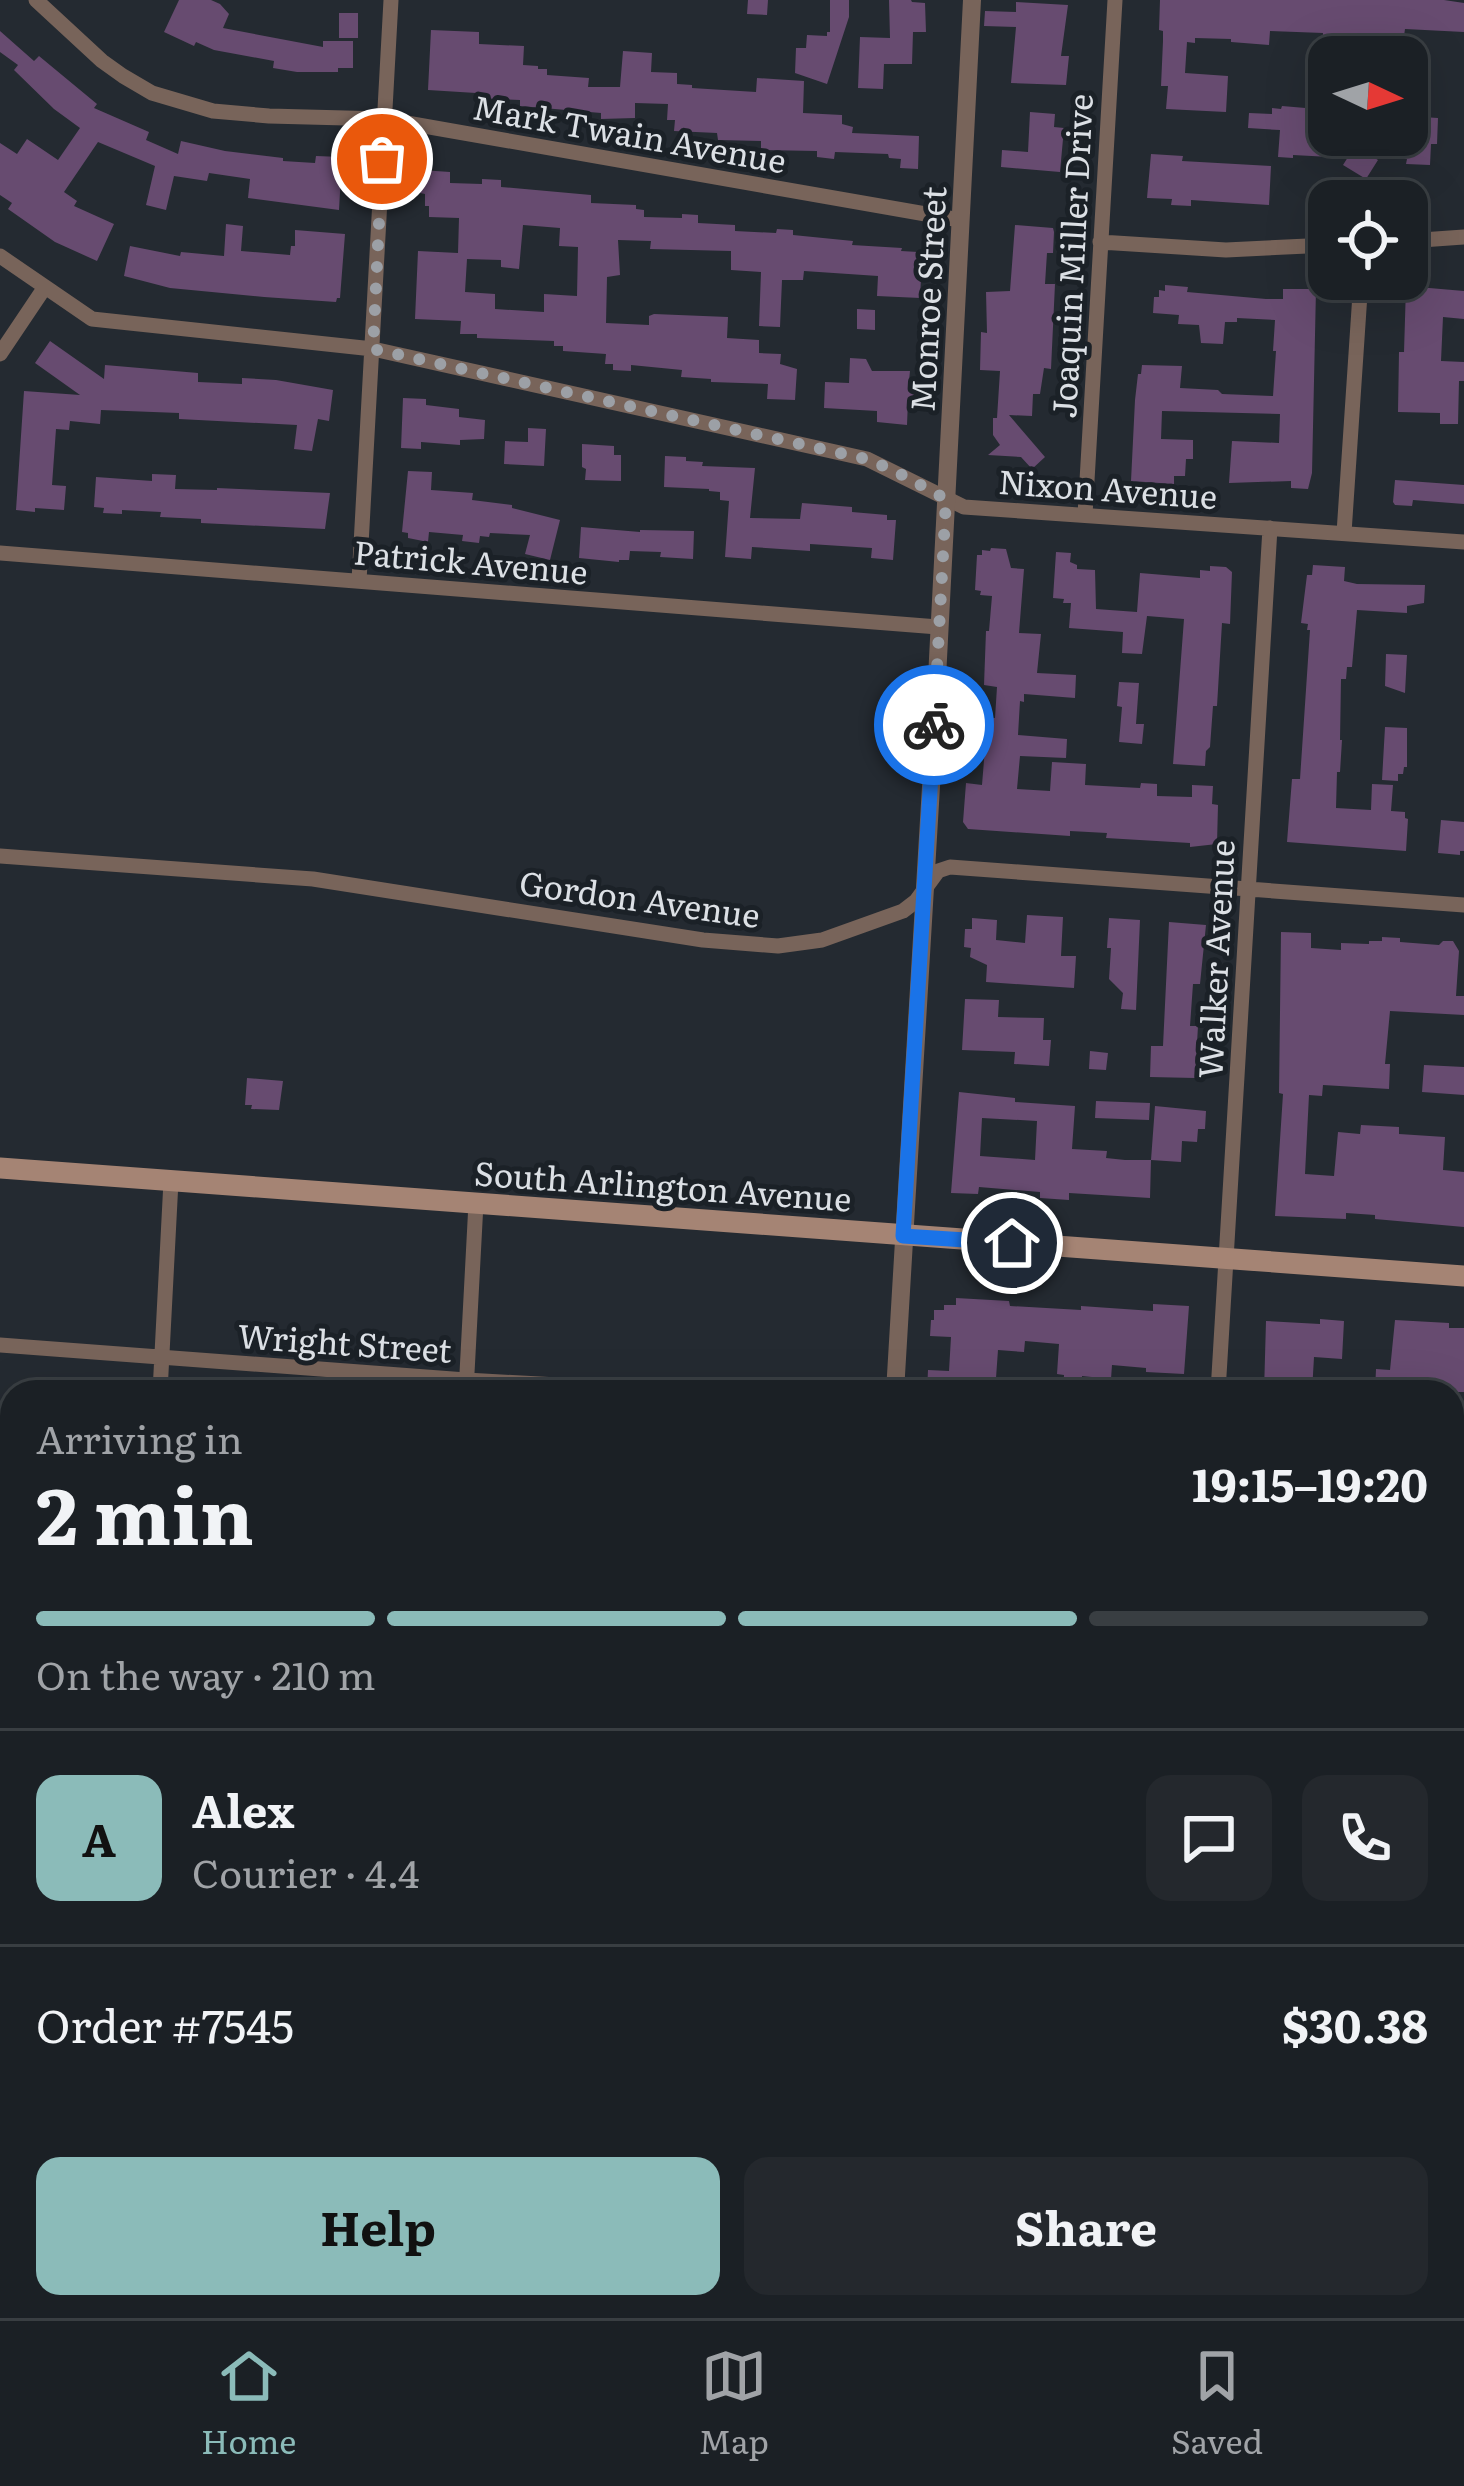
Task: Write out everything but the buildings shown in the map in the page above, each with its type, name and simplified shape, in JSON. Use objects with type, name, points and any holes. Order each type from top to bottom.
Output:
[{"type":"main road","name":"South Arlington Avenue","points":[[0,1168],[1464,1276]]},
{"type":"street","name":"Mark Twain Avenue","points":[[36,0],[102,61],[137,85],[213,111],[384,119],[960,220]]},
{"type":"street","points":[[359,580],[391,0]]},
{"type":"street","name":"Monroe Street","points":[[896,1380],[972,0]]},
{"type":"street","name":"Joaquin Miller Drive","points":[[1085,515],[1115,0]]},
{"type":"street","points":[[1428,240],[1464,237]]},
{"type":"street","points":[[1100,242],[1226,250],[1308,246]]},
{"type":"street","name":"Nixon Avenue","points":[[0,256],[92,319],[373,349],[867,459],[964,507],[1464,542]]},
{"type":"street","points":[[0,353],[45,287]]},
{"type":"street","points":[[1344,533],[1360,300]]},
{"type":"street","name":"Walker Avenue","points":[[1220,1380],[1270,528]]},
{"type":"street","name":"Patrick Avenue","points":[[0,553],[938,627]]},
{"type":"street","name":"Gordon Avenue","points":[[0,856],[313,879],[703,940],[778,946],[822,940],[894,915],[910,907],[938,872],[950,867],[1464,905]]},
{"type":"street","points":[[161,1380],[171,1180]]},
{"type":"street","points":[[466,1380],[476,1203]]},
{"type":"street","name":"Wright Street","points":[[0,1346],[401,1380]]},
{"type":"way so far","points":[[382,159],[373,349],[867,459],[946,499],[934,725]]},
{"type":"route","points":[[934,725],[903,1236],[1012,1243]]}]
